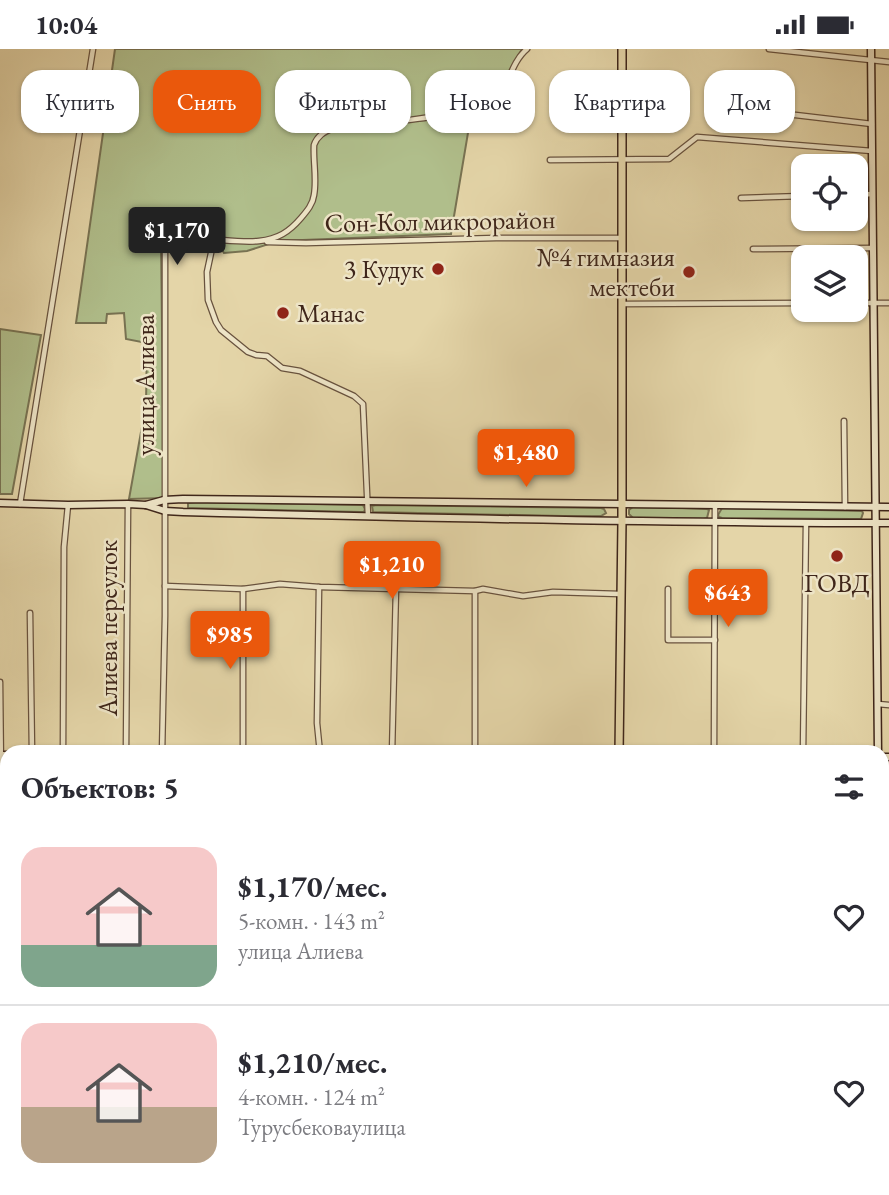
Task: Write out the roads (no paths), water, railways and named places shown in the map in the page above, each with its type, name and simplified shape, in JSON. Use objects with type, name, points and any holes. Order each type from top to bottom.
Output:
[{"type":"main road","points":[[619,745],[622,49]]},
{"type":"street","points":[[19,504],[93,49]]},
{"type":"street","name":"улица Алиева","points":[[162,745],[165,248],[178,236],[259,241],[291,230],[307,211],[314,196],[314,145],[323,133],[343,126],[446,114],[495,104],[502,95],[520,55],[527,49]]},
{"type":"street","points":[[769,49],[889,62]]},
{"type":"street","points":[[870,49],[878,745]]},
{"type":"street","points":[[795,116],[872,124]]},
{"type":"street","points":[[550,160],[669,159],[697,137],[872,151]]},
{"type":"street","points":[[868,194],[872,194]]},
{"type":"street","points":[[741,198],[791,196]]},
{"type":"street","name":"Сон-Кол микрорайон","points":[[259,241],[306,243],[623,238]]},
{"type":"street","points":[[214,239],[207,272],[208,300],[221,330],[248,352],[267,356],[282,368],[300,371],[354,396],[363,404],[368,517]]},
{"type":"street","points":[[753,249],[873,248]]},
{"type":"street","points":[[622,304],[791,303]]},
{"type":"street","points":[[868,303],[889,303]]},
{"type":"street","points":[[844,421],[845,507]]},
{"type":"street","points":[[146,505],[183,499],[889,507]]},
{"type":"street","points":[[0,503],[128,504],[146,505],[165,511],[368,517],[889,523]]},
{"type":"street","name":"Алиева переулок","points":[[127,745],[128,504]]},
{"type":"street","points":[[63,745],[64,547],[68,505]]},
{"type":"street","points":[[714,745],[715,505]]},
{"type":"street","points":[[803,745],[806,523]]},
{"type":"street","points":[[164,586],[243,590],[280,584],[475,591],[483,589],[523,596],[554,592],[620,594]]},
{"type":"street","points":[[319,587],[317,723],[319,745]]},
{"type":"street","points":[[392,745],[396,588]]},
{"type":"street","points":[[668,589],[668,640],[715,640]]},
{"type":"street","points":[[243,590],[243,745]]},
{"type":"street","points":[[475,591],[475,745]]},
{"type":"street","points":[[30,613],[32,745]]},
{"type":"street","points":[[0,682],[0,755]]},
{"type":"street","points":[[878,704],[889,705]]},
{"type":"place","name":"3 Кудук","points":[[438,269]]},
{"type":"place","name":"№4 гимназия мектеби","points":[[689,272]]},
{"type":"place","name":"Манас","points":[[283,313]]},
{"type":"place","name":"ГОВД","points":[[837,556]]}]
